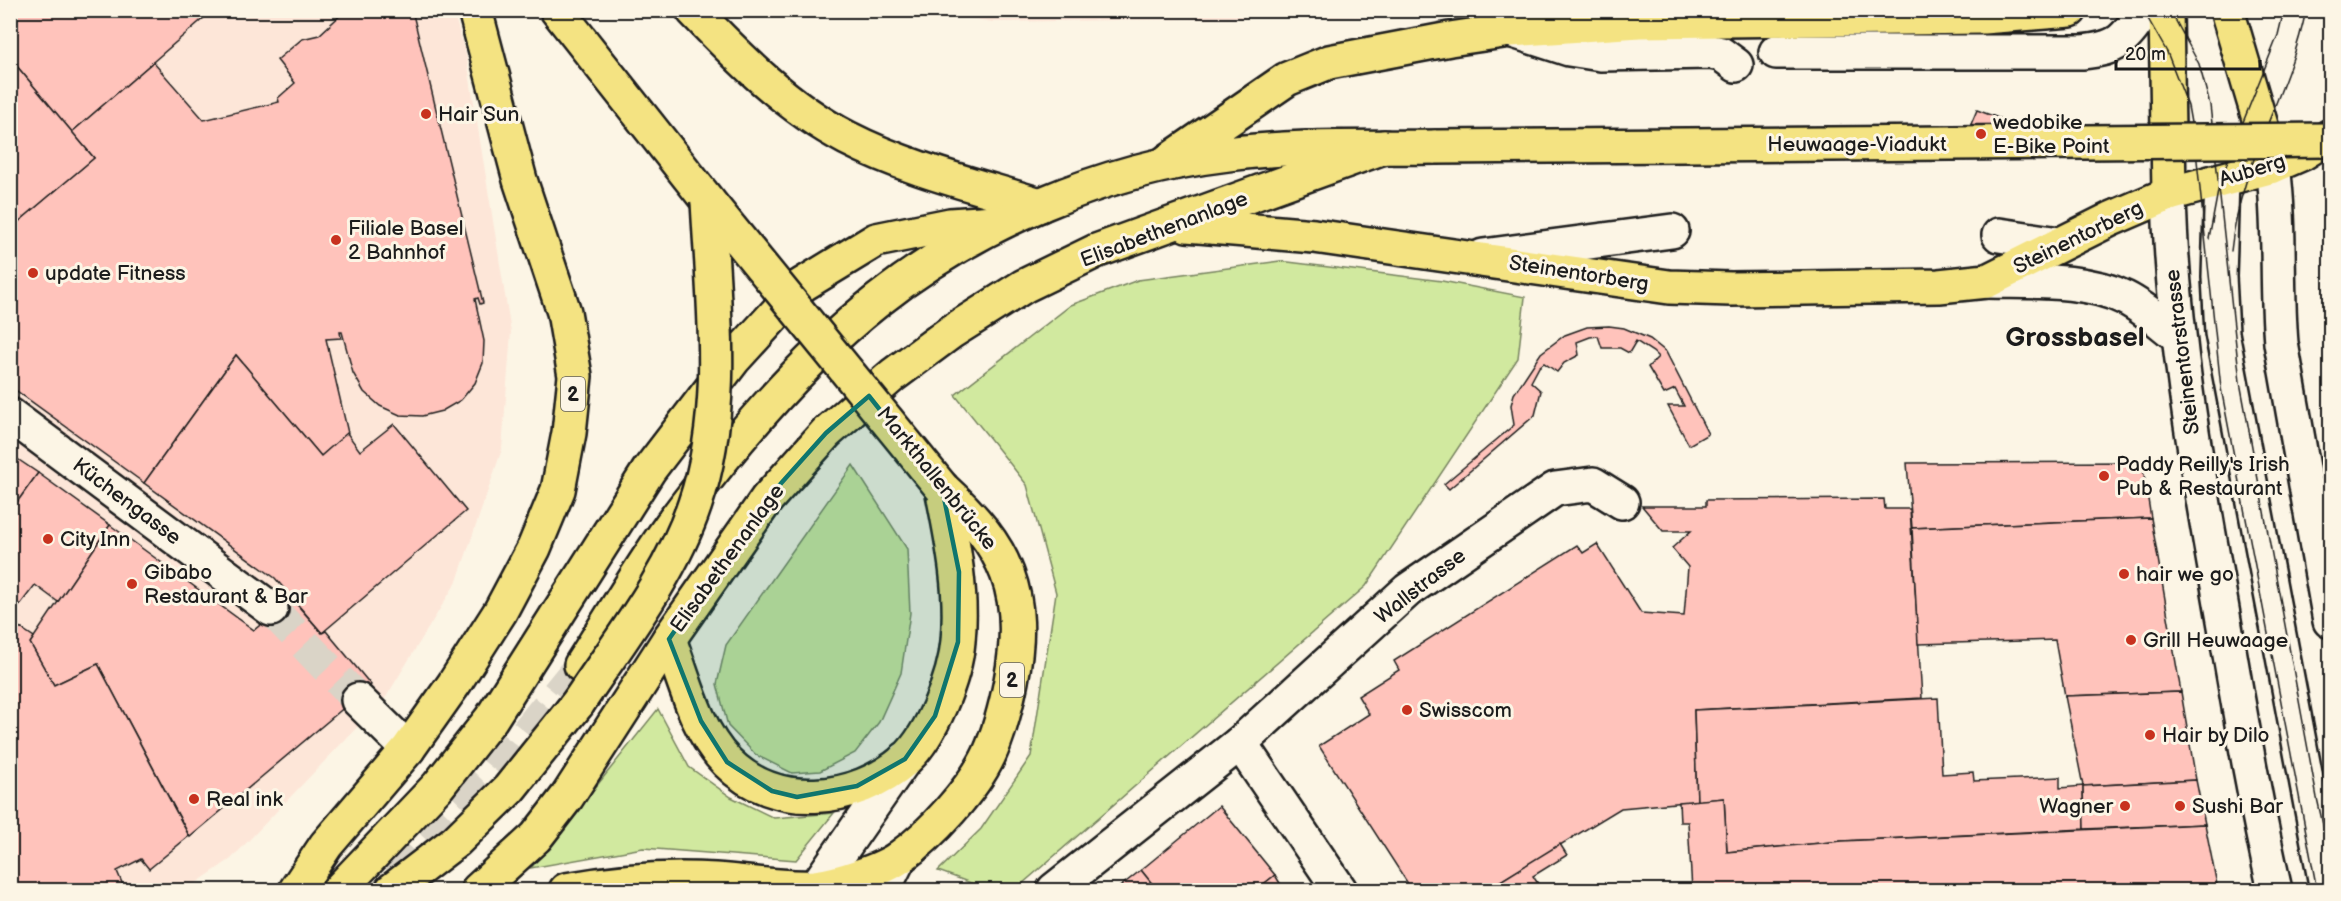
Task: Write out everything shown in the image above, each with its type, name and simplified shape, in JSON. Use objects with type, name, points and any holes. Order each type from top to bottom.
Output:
[{"type":"main road","name":"Markthallenbrücke","points":[[557,10],[698,190],[942,488],[973,516],[1005,561],[1014,595],[1017,631],[1013,673],[1005,712],[989,756],[965,791],[932,829],[899,858],[860,875],[815,889],[714,879],[566,891]]},
{"type":"main road","points":[[693,10],[738,57],[780,94],[845,137],[900,162],[1040,205]]},
{"type":"main road","points":[[1162,166],[1287,79],[1329,62],[1510,30],[1639,21],[1985,14],[2070,10]]},
{"type":"main road","name":"2","points":[[296,891],[326,845],[408,749],[500,612],[534,548],[558,490],[569,433],[575,376],[564,312],[520,180],[475,11]]},
{"type":"main road","name":"Steinentorstrasse","points":[[2159,14],[2169,194]]},
{"type":"main road","points":[[2228,14],[2273,166]]},
{"type":"main road","name":"Auberg","points":[[2169,194],[2273,166],[2331,138]]},
{"type":"main road","name":"Heuwaage-Viadukt","points":[[1384,147],[2331,138]]},
{"type":"main road","name":"Elisabethenanlage","points":[[478,891],[536,837],[567,797],[669,639],[767,499],[826,433],[893,375],[951,332],[1024,286],[1096,251],[1384,147]]},
{"type":"main road","points":[[581,664],[670,528],[720,462],[806,368],[877,301],[934,261],[1040,205],[1115,178],[1162,166],[1227,154],[1266,150],[1384,147]]},
{"type":"main road","name":"Elisabethenanlage","points":[[392,891],[456,841],[509,789],[578,703],[626,632],[674,552],[696,503],[707,454],[713,408],[715,341],[698,190]]},
{"type":"main road","name":"Steinentorberg","points":[[1173,224],[1314,236],[1669,287],[1731,289],[1928,287],[1987,281],[2059,244],[2169,194]]},
{"type":"main road","points":[[339,891],[438,786],[491,719],[649,470],[734,359],[802,285],[876,240],[950,225],[1009,221]]},
{"type":"main road","points":[[669,639],[712,744],[727,762],[740,772],[772,791],[797,797],[828,795],[879,776],[905,759],[935,716],[945,692],[958,642],[959,572],[942,488]]},
{"type":"street","points":[[1776,52],[2082,52],[2108,49],[2159,14]]},
{"type":"street","points":[[1510,30],[1569,49],[1601,54],[1711,52],[1721,54],[1736,65]]},
{"type":"street","points":[[2273,166],[2277,197],[2277,298],[2281,343],[2331,621]]},
{"type":"street","points":[[2222,180],[2219,277],[2222,333],[2327,891]]},
{"type":"street","name":"Steinentorstrasse","points":[[2169,194],[2178,336],[2193,443],[2257,809],[2275,891]]},
{"type":"street","points":[[1472,257],[1672,231]]},
{"type":"street","points":[[1999,235],[2059,244]]},
{"type":"street","name":"Steinentorberg","points":[[1987,281],[2061,284],[2109,292],[2152,315],[2178,336]]},
{"type":"street","name":"Küchengasse","points":[[10,415],[271,609]]},
{"type":"street","name":"Wallstrasse","points":[[1054,891],[1240,743],[1408,590],[1555,489],[1593,484],[1622,502]]},
{"type":"street","points":[[358,700],[408,749]]},
{"type":"street","points":[[1240,743],[1340,891]]},
{"type":"street","points":[[815,889],[905,759]]},
{"type":"street","points":[[883,891],[899,858]]},
{"type":"highlighted area","points":[[869,396],[942,488],[959,572],[958,642],[935,716],[905,759],[857,786],[797,797],[772,791],[727,762],[701,721],[669,639],[767,499],[826,433]]},
{"type":"shaded area","points":[[10,11],[453,11],[466,54],[511,332],[502,449],[457,581],[386,697],[231,859],[186,890],[11,890]]},
{"type":"shaded area","points":[[926,11],[1686,11],[993,22]]},
{"type":"green space","points":[[1280,261],[1442,281],[1525,297],[1518,358],[1366,586],[1015,890],[990,890],[938,871],[981,829],[1031,756],[1056,593],[1027,485],[955,395],[1071,305],[1138,280]]},
{"type":"green space","points":[[853,465],[907,549],[910,613],[901,673],[879,722],[855,753],[820,771],[792,773],[756,755],[728,726],[717,684],[726,645]]},
{"type":"green space","points":[[658,709],[689,767],[731,797],[774,818],[834,813],[796,860],[643,848],[531,868]]},
{"type":"building","points":[[10,10],[213,10],[72,132],[10,58]]},
{"type":"building","points":[[346,10],[412,10],[483,303],[480,304],[478,298],[475,299],[484,341],[483,363],[475,383],[461,400],[442,411],[422,416],[400,415],[380,406],[364,392],[353,373],[342,332],[340,332],[341,338],[326,339],[348,433],[321,456],[236,355],[144,483],[10,386],[10,229],[94,158],[72,132],[153,62],[204,120],[279,102],[278,98],[295,83],[277,60],[302,39],[319,35]]},
{"type":"building","points":[[10,58],[94,158],[10,229]]},
{"type":"building","name":"wedobike E-Bike Point","points":[[1977,110],[2001,119],[1985,159],[1961,148]]},
{"type":"building","points":[[1587,327],[1624,328],[1650,339],[1666,352],[1708,434],[1689,445],[1668,406],[1684,406],[1675,389],[1664,394],[1648,367],[1658,357],[1653,352],[1636,341],[1629,353],[1620,348],[1602,348],[1598,336],[1590,337],[1577,342],[1579,355],[1564,363],[1557,372],[1544,363],[1539,367],[1531,382],[1541,391],[1535,415],[1449,489],[1444,484],[1514,425],[1511,405],[1514,394],[1541,353],[1565,335]]},
{"type":"building","points":[[236,355],[321,456],[347,433],[360,451],[394,424],[466,511],[322,633],[275,578],[144,483]]},
{"type":"building","points":[[10,454],[38,473],[10,512]]},
{"type":"building","points":[[2142,462],[2151,518],[1912,528],[1907,463]]},
{"type":"building","points":[[38,473],[110,525],[58,602],[35,585],[10,618],[10,512]]},
{"type":"building","points":[[1884,499],[1885,509],[1910,509],[1922,698],[1694,710],[1697,801],[1621,808],[1486,890],[1412,890],[1319,746],[1369,714],[1358,696],[1399,670],[1394,661],[1577,545],[1583,553],[1597,544],[1641,613],[1684,616],[1688,567],[1672,548],[1691,531],[1663,531],[1642,506],[1706,506],[1706,500]]},
{"type":"building","points":[[2151,518],[2181,692],[2065,696],[2055,640],[1918,644],[1912,528]]},
{"type":"building","points":[[110,525],[254,630],[292,599],[322,633],[326,631],[371,685],[190,837],[98,664],[54,685],[30,643]]},
{"type":"building","points":[[10,621],[34,637],[30,643],[54,685],[98,664],[189,836],[149,869],[141,859],[117,871],[125,890],[10,890]]},
{"type":"building","points":[[2181,692],[2196,780],[2083,786],[2065,696]]},
{"type":"building","points":[[1938,698],[1942,774],[1973,772],[1974,781],[2060,777],[2060,788],[2083,786],[2084,829],[1842,841],[1727,852],[1724,798],[1697,801],[1694,710]]},
{"type":"building","points":[[2196,780],[2205,824],[2084,829],[2083,786]]},
{"type":"building","points":[[1724,798],[1727,852],[1842,841],[2205,824],[2218,890],[1692,890],[1688,822],[1680,822],[1679,802]]},
{"type":"building","points":[[1219,806],[1275,875],[1256,890],[1157,890],[1141,870]]},
{"type":"building","points":[[1560,844],[1567,855],[1533,876],[1542,890],[1486,890]]},
{"type":"building","points":[[1141,870],[1157,890],[1116,890]]},
{"type":"building","points":[[1275,875],[1284,890],[1256,890]]},
{"type":"tunnel","points":[[271,609],[358,700]]},
{"type":"tunnel","points":[[393,876],[492,775],[581,665]]},
{"type":"tram line","points":[[2143,10],[2167,52],[2188,106],[2196,151],[2221,388],[2317,890]]},
{"type":"tram line","points":[[2170,10],[2199,64],[2210,105],[2240,382],[2317,798],[2330,856]]},
{"type":"tram line","points":[[2209,239],[2219,186],[2278,35],[2284,10]]},
{"type":"tram line","points":[[2231,251],[2244,188],[2288,71],[2306,10]]},
{"type":"place","name":"Hair Sun","points":[[426,114]]},
{"type":"place","name":"wedobike E-Bike Point","points":[[1981,134]]},
{"type":"place","name":"Filiale Basel 2 Bahnhof","points":[[336,240]]},
{"type":"place","name":"update Fitness","points":[[33,273]]},
{"type":"place","name":"Paddy Reilly's Irish Pub & Restaurant","points":[[2104,476]]},
{"type":"place","name":"City Inn","points":[[48,539]]},
{"type":"place","name":"hair we go","points":[[2124,574]]},
{"type":"place","name":"Gibabo Restaurant & Bar","points":[[132,584]]},
{"type":"place","name":"Grill Heuwaage","points":[[2131,640]]},
{"type":"place","name":"Swisscom","points":[[1407,710]]},
{"type":"place","name":"Hair by Dilo","points":[[2150,735]]},
{"type":"place","name":"Real ink","points":[[194,799]]},
{"type":"place","name":"Wagner","points":[[2125,806]]},
{"type":"place","name":"Sushi Bar","points":[[2180,806]]},
{"type":"district","name":"Grossbasel","points":[[2075,337]]}]
